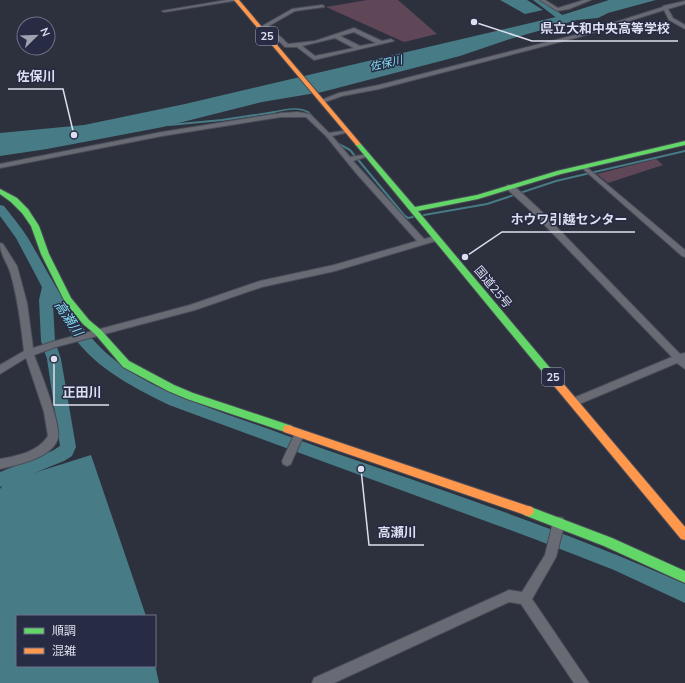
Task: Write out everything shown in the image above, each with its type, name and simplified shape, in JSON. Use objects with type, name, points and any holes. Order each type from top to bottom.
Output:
[{"type":"main road","name":"国道25号","points":[[236,0],[300,74],[685,535]]},
{"type":"main road","points":[[416,214],[559,172],[685,143]]},
{"type":"main road","points":[[0,191],[14,200],[25,211],[34,226],[45,254],[68,300],[86,322],[126,364],[171,388],[558,524],[647,558],[685,577]]},
{"type":"street","points":[[164,11],[236,0]]},
{"type":"street","points":[[262,31],[294,10],[322,6],[317,0]]},
{"type":"street","points":[[542,0],[557,10],[589,0]]},
{"type":"street","points":[[320,99],[379,87],[576,36],[685,2]]},
{"type":"street","points":[[676,5],[685,7]]},
{"type":"street","points":[[665,8],[671,19],[685,27]]},
{"type":"street","points":[[262,31],[275,34],[287,46],[298,45],[336,36],[360,27]]},
{"type":"street","points":[[354,30],[381,43]]},
{"type":"street","points":[[336,36],[359,48]]},
{"type":"street","points":[[320,39],[339,52]]},
{"type":"street","points":[[298,45],[314,58],[391,41]]},
{"type":"street","points":[[0,166],[162,134],[281,114],[308,115],[328,135],[348,160],[422,242]]},
{"type":"street","points":[[328,135],[347,131]]},
{"type":"street","points":[[348,160],[367,155]]},
{"type":"street","points":[[584,167],[685,254]]},
{"type":"street","points":[[510,187],[535,210],[683,360],[574,402]]},
{"type":"street","points":[[0,370],[29,352],[55,344],[192,308],[260,284],[335,268],[436,238]]},
{"type":"street","points":[[0,246],[13,266],[23,303],[29,352],[49,412],[53,437],[43,449],[13,461],[0,464]]},
{"type":"street","points":[[287,461],[300,434]]},
{"type":"street","points":[[525,599],[550,557],[558,524]]},
{"type":"street","points":[[319,683],[509,596],[525,599],[582,683]]},
{"type":"shaded area","points":[[367,0],[398,0],[437,34],[404,42],[326,7]]},
{"type":"shaded area","points":[[656,159],[663,165],[608,183],[597,174]]},
{"type":"water","points":[[500,0],[527,0],[543,10],[525,14]]},
{"type":"water","points":[[609,0],[656,0],[608,13],[598,18],[577,20],[510,39],[460,56],[322,92],[262,102],[163,127],[47,149],[0,156],[0,133],[84,125],[185,104],[556,17]]},
{"type":"water","points":[[91,455],[146,615],[16,615],[16,667],[156,667],[159,683],[0,683],[0,489],[5,482]]},
{"type":"waterway","points":[[537,0],[565,20]]},
{"type":"waterway","points":[[271,113],[300,109],[309,113]]},
{"type":"waterway","points":[[271,113],[275,112]]},
{"type":"waterway","points":[[169,125],[222,120],[271,113]]},
{"type":"waterway","points":[[309,113],[312,116]]},
{"type":"waterway","points":[[337,143],[350,150],[404,215],[408,218],[413,217]]},
{"type":"waterway","points":[[424,215],[487,204],[556,181],[685,151]]},
{"type":"waterway","name":"高瀬川","points":[[0,208],[21,237],[48,287]]},
{"type":"waterway","points":[[0,480],[58,456],[66,451],[68,447],[54,359],[48,341],[46,300],[48,287]]},
{"type":"waterway","name":"高瀬川","points":[[48,287],[85,341],[107,362],[144,386],[174,401],[539,532],[620,564],[685,594]]},
{"type":"traffic: fast","points":[[413,210],[478,197],[559,172],[685,143]]},
{"type":"traffic: fast","points":[[358,144],[553,378]]},
{"type":"traffic: fast","points":[[0,191],[14,200],[25,211],[35,226],[45,254],[68,300],[86,322],[98,332],[126,364],[171,388],[190,396],[288,429]]},
{"type":"traffic: fast","points":[[528,511],[608,542],[685,577]]},
{"type":"traffic: slow","points":[[236,0],[358,144]]},
{"type":"traffic: slow","points":[[553,378],[685,535]]},
{"type":"traffic: slow","points":[[288,429],[528,511]]},
{"type":"place","name":"県立大和中央高等学校","points":[[474,22]]},
{"type":"place","name":"佐保川","points":[[74,135]]},
{"type":"place","name":"ホウワ引越センター","points":[[465,257]]},
{"type":"place","name":"正田川","points":[[54,359]]},
{"type":"place","name":"高瀬川","points":[[361,469]]}]
